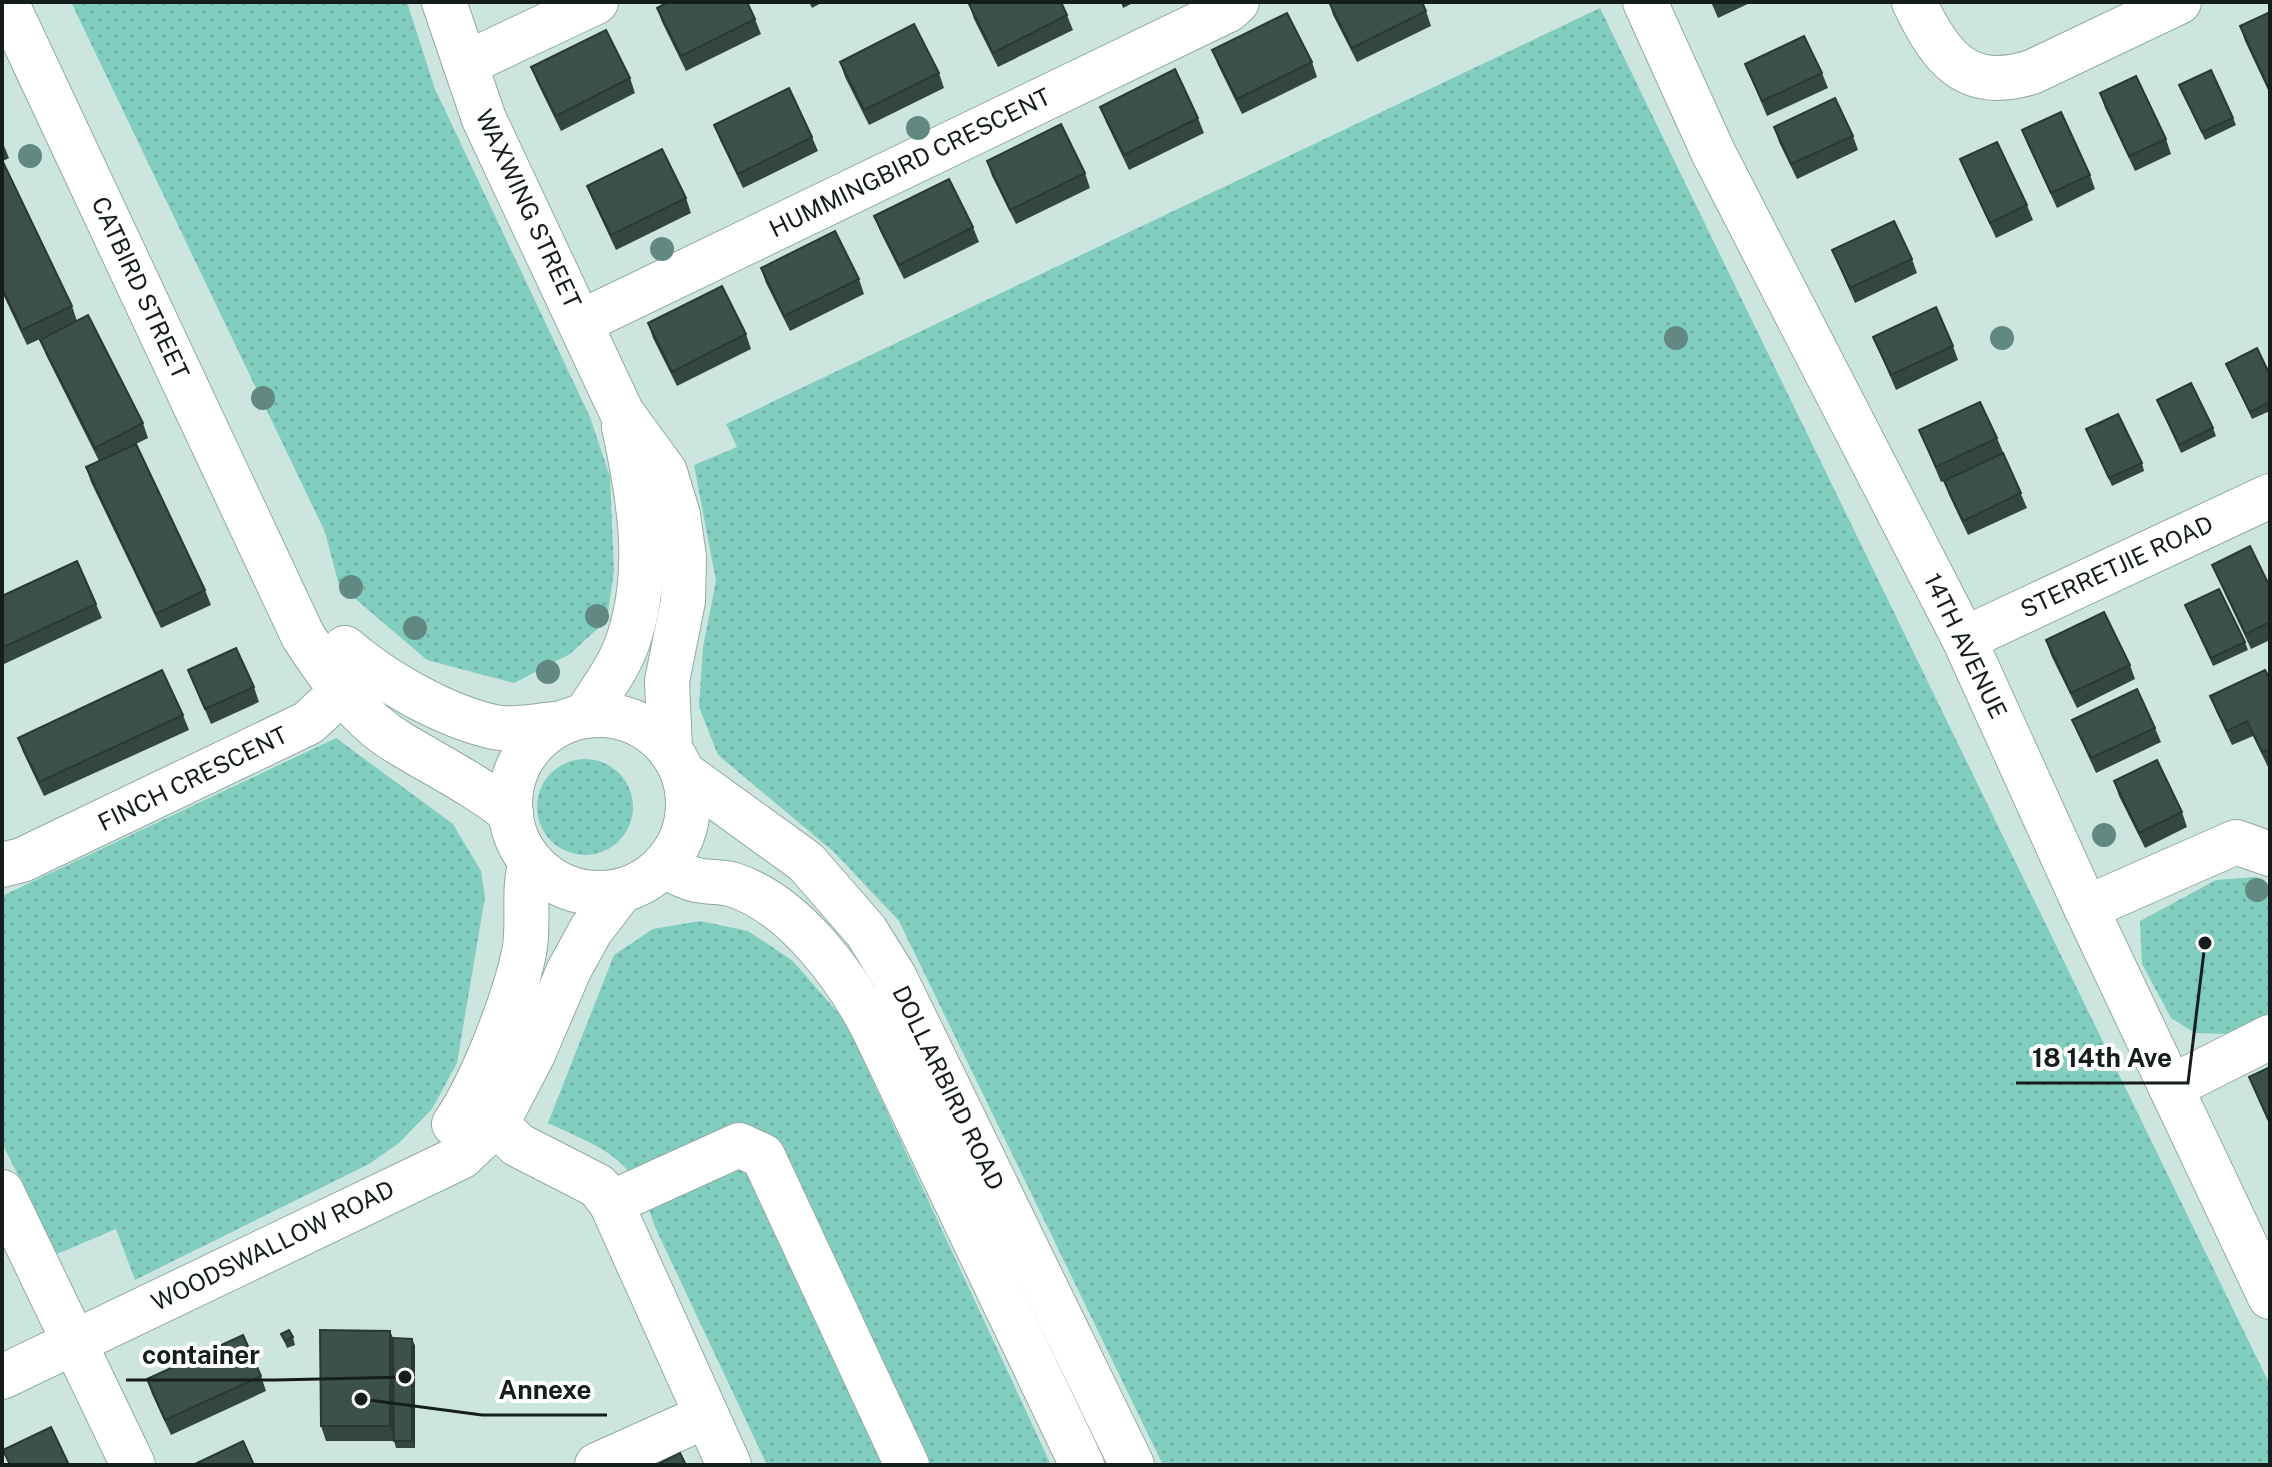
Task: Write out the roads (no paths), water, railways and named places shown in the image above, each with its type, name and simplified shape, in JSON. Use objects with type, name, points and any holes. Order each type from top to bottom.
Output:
[{"type":"street","name":"CATBIRD STREET","points":[[6,2],[273,575],[400,744],[452,771],[511,813]]},
{"type":"street","name":"WAXWING STREET","points":[[444,2],[484,119],[622,413],[665,472],[678,515],[684,557],[683,601],[667,681],[676,762]]},
{"type":"street","points":[[465,64],[596,2]]},
{"type":"street","name":"HUMMINGBIRD CRESCENT","points":[[581,322],[1228,10],[1237,2]]},
{"type":"street","name":"14TH AVENUE","points":[[1645,2],[1713,152],[1964,639],[2086,908],[2270,1297]]},
{"type":"street","points":[[1914,2],[1933,41],[1945,57],[1965,71],[1987,78],[2009,79],[2032,72],[2179,2]]},
{"type":"street","name":"WAXWING STREET","points":[[571,720],[628,642],[638,603],[642,565],[641,527],[622,413]]},
{"type":"street","name":"STERRETJIE ROAD","points":[[1964,639],[2270,496]]},
{"type":"street","name":"CATBIRD STREET","points":[[354,680],[412,695],[496,728],[571,720]]},
{"type":"street","name":"FINCH CRESCENT","points":[[2,865],[22,860],[308,723],[354,680]]},
{"type":"street","points":[[609,715],[632,721],[653,733],[676,762],[688,798],[686,822],[678,846],[663,866],[644,881],[621,891],[596,894],[571,889],[550,879],[531,862],[514,831],[510,792],[526,752],[571,720],[609,715]]},
{"type":"street","name":"DOLLARBIRD ROAD","points":[[676,762],[806,862],[866,931],[894,976],[1132,1465]]},
{"type":"street","points":[[2086,908],[2236,842],[2270,854]]},
{"type":"street","name":"WOODSWALLOW ROAD","points":[[484,1112],[524,953],[529,886],[527,874],[531,862]]},
{"type":"street","name":"DOLLARBIRD ROAD","points":[[663,866],[695,880],[734,885],[770,906],[798,927],[833,964],[854,993],[1082,1465]]},
{"type":"street","name":"WOODSWALLOW ROAD","points":[[2,1377],[415,1178],[484,1112],[533,1054],[569,970],[591,930],[621,891]]},
{"type":"street","points":[[2171,1087],[2270,1037]]},
{"type":"street","points":[[484,1112],[518,1145],[598,1186],[611,1203],[729,1465]]},
{"type":"street","points":[[611,1203],[739,1145],[763,1156],[907,1465]]},
{"type":"street","points":[[2,1192],[133,1465]]},
{"type":"street","points":[[597,1465],[706,1416]]},
{"type":"place","name":"18 14th Ave","points":[[2205,943]]},
{"type":"place","name":"container","points":[[405,1377]]},
{"type":"place","name":"Annexe","points":[[361,1399]]}]
